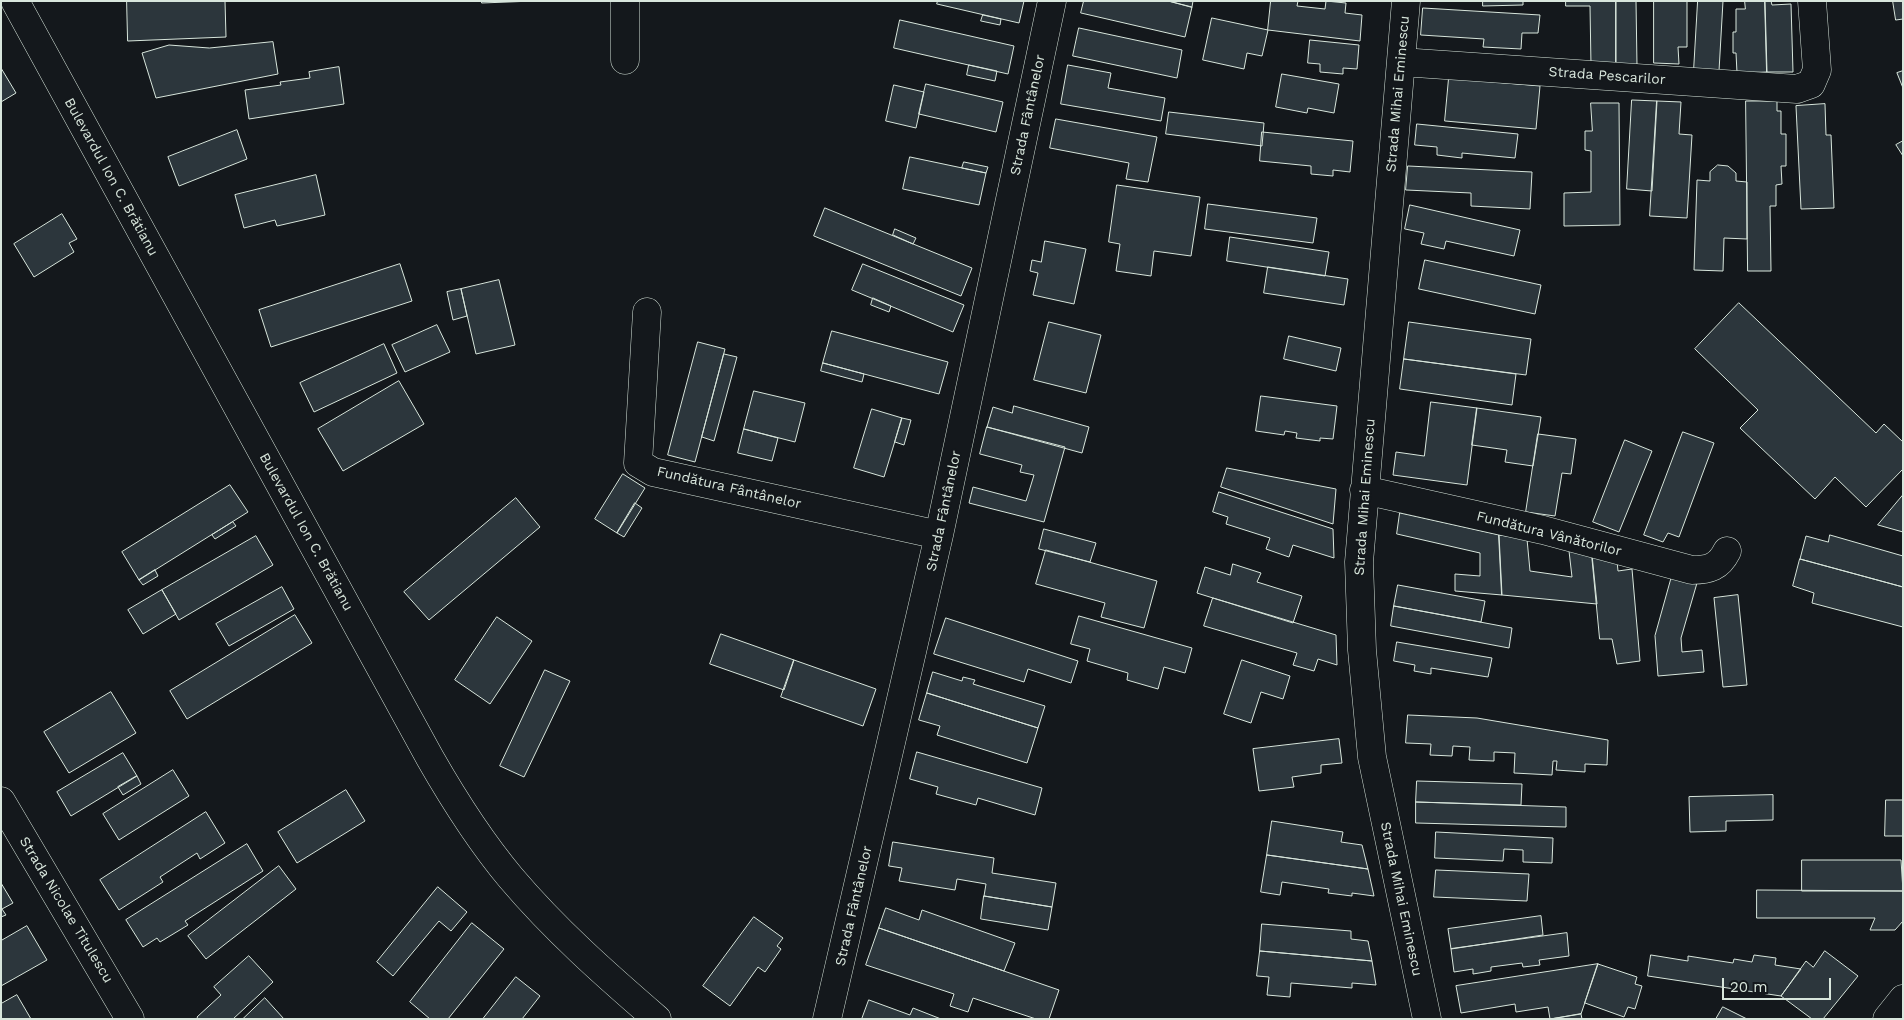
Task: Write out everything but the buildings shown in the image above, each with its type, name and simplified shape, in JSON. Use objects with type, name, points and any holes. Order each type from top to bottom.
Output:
[{"type":"street","name":"Bulevardul Ion C. Brătianu","points":[[15,1],[455,801],[482,841],[535,904],[613,980],[657,1019]]},
{"type":"street","points":[[625,1],[625,60]]},
{"type":"street","name":"Strada Fântânelor","points":[[827,1019],[940,535],[1052,1]]},
{"type":"street","name":"Strada Mihai Eminescu","points":[[1406,1],[1358,562],[1362,650],[1372,757],[1427,1019]]},
{"type":"street","name":"Strada Pescarilor","points":[[1401,62],[1797,90],[1811,84],[1817,70],[1812,1]]},
{"type":"street","name":"Fundătura Fântânelor","points":[[647,312],[638,463],[653,472],[940,535]]},
{"type":"street","name":"Fundătura Vânătorilor","points":[[1364,490],[1543,530],[1692,570],[1704,570],[1714,567],[1722,561],[1727,551]]},
{"type":"street","name":"Strada Nicolae Titulescu","points":[[1,801],[130,1019]]},
{"type":"street","points":[[1887,1019],[1903,999]]}]
